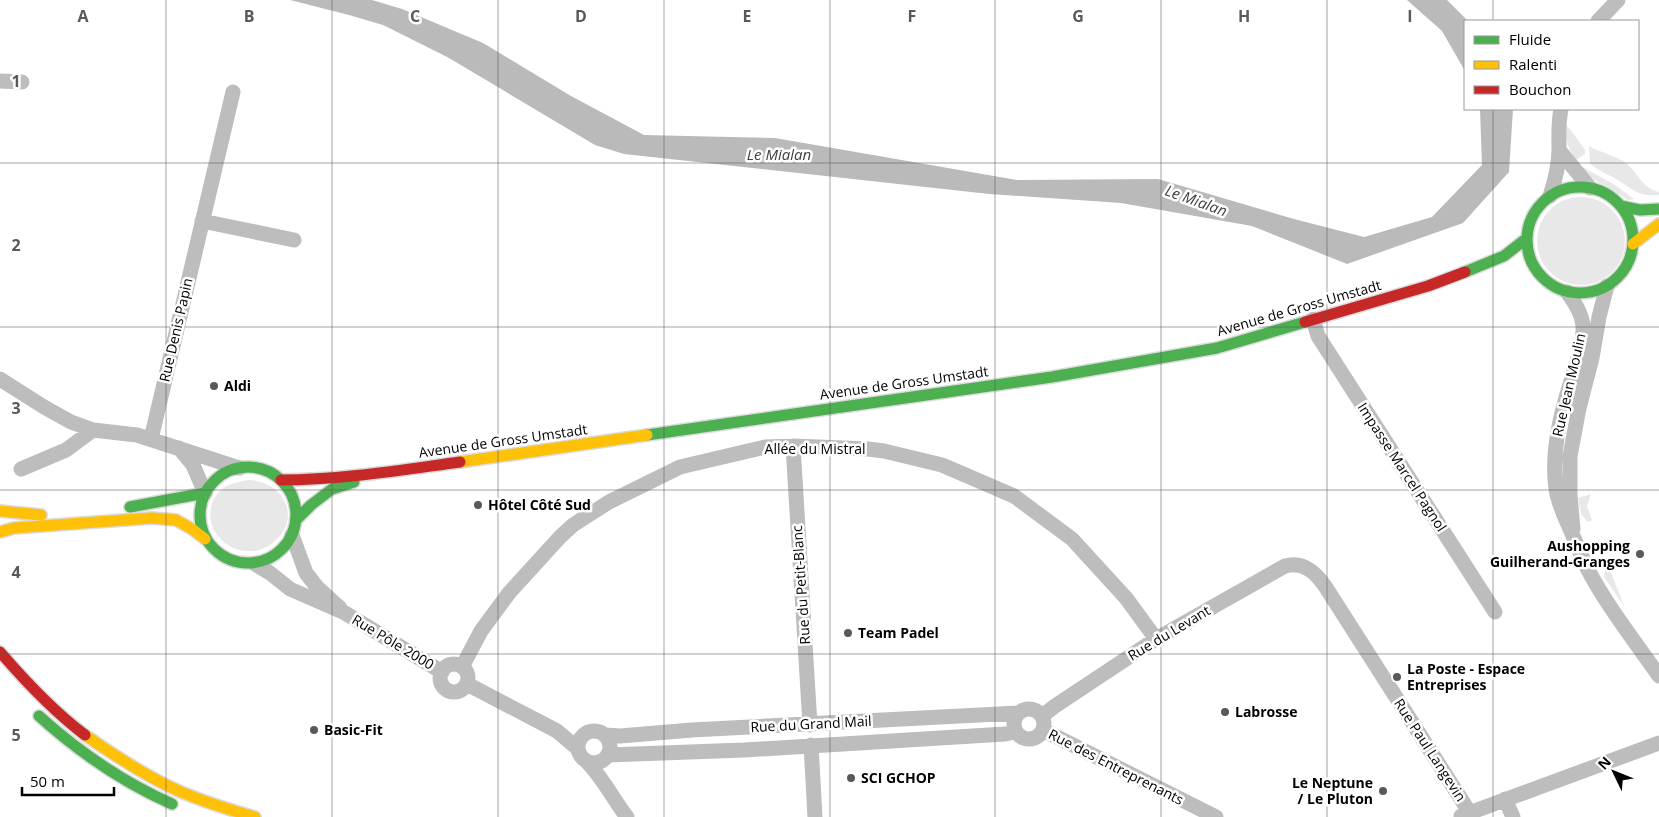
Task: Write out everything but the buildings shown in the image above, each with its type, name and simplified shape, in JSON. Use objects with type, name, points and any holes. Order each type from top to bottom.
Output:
[{"type":"main road","points":[[1569,188],[1590,188],[1605,193],[1621,206],[1631,224],[1633,244],[1631,256],[1618,278],[1607,286],[1579,294],[1567,292],[1550,284],[1531,270],[1526,238],[1536,210],[1550,196],[1569,188]]},
{"type":"main road","points":[[1621,206],[1635,210],[1659,209]]},
{"type":"main road","points":[[1633,244],[1659,224]]},
{"type":"main road","name":"Avenue de Gross Umstadt","points":[[281,480],[376,474],[1052,377],[1217,348],[1428,286],[1504,256],[1526,238]]},
{"type":"main road","name":"Avenue de Gross Umstadt","points":[[1428,286],[1470,280],[1488,275]]},
{"type":"main road","points":[[250,467],[272,473],[281,480],[288,488],[296,509],[294,528],[283,548],[270,559],[254,564],[232,562],[222,557],[210,546],[200,528],[200,504],[214,481],[225,472],[250,467]]},
{"type":"main road","name":"Avenue de Gross Umstadt","points":[[294,528],[311,505],[332,489],[376,474]]},
{"type":"main road","points":[[119,508],[205,493]]},
{"type":"main road","points":[[0,511],[42,515],[94,511]]},
{"type":"main road","points":[[0,532],[14,528],[152,518],[176,520],[192,528],[205,539]]},
{"type":"main road","points":[[0,652],[29,686],[51,707],[84,735],[122,761],[187,795],[215,806],[255,817]]},
{"type":"main road","points":[[29,707],[67,742],[107,770],[148,794],[185,810]]},
{"type":"street","points":[[1599,20],[1618,0]]},
{"type":"street","points":[[0,81],[22,82]]},
{"type":"street","name":"Rue Denis Papin","points":[[151,439],[233,92]]},
{"type":"street","points":[[1550,196],[1555,182],[1561,110]]},
{"type":"street","points":[[1559,150],[1590,188]]},
{"type":"street","points":[[202,221],[294,240]]},
{"type":"street","name":"Rue Jean Moulin","points":[[1574,538],[1570,496],[1570,456],[1607,286]]},
{"type":"street","name":"Rue Jean Moulin","points":[[1567,292],[1578,308],[1583,324],[1583,332],[1562,410],[1555,445],[1554,474],[1557,497],[1562,515],[1586,566],[1603,596],[1659,676]]},
{"type":"street","name":"Impasse Marcel Pagnol","points":[[1313,320],[1318,336],[1495,612]]},
{"type":"street","points":[[0,379],[71,422],[93,430],[137,435],[239,468]]},
{"type":"street","points":[[21,468],[66,450],[93,430]]},
{"type":"street","name":"Allée du Mistral","points":[[462,667],[481,631],[509,593],[547,550],[573,525],[609,502],[680,467],[765,447],[793,446],[884,451],[942,465],[1014,496],[1072,539],[1126,598],[1156,639]]},
{"type":"street","name":"Rue du Petit-Blanc","points":[[793,446],[810,725],[818,729],[820,736],[817,742],[811,745]]},
{"type":"street","points":[[178,447],[193,465],[205,493]]},
{"type":"street","name":"Rue Pôle 2000","points":[[294,528],[300,561],[306,573],[317,587],[344,613]]},
{"type":"street","name":"Rue Pôle 2000","points":[[254,564],[264,568],[290,589],[344,613],[442,672]]},
{"type":"street","name":"Rue du Levant","points":[[1042,723],[1055,706],[1156,639],[1285,566],[1303,566]]},
{"type":"street","name":"Rue Paul Langevin","points":[[1303,566],[1312,572],[1325,586],[1465,815]]},
{"type":"street","points":[[451,665],[462,667],[468,675],[466,684],[460,691],[446,689],[441,681],[442,672],[451,665]]},
{"type":"street","points":[[466,684],[558,731],[577,748],[582,759],[595,770],[613,800],[627,817]]},
{"type":"street","points":[[1033,709],[1042,723],[1037,736],[1032,739],[1025,739],[1015,732],[1013,722],[1022,710],[1033,709]]},
{"type":"street","name":"Rue du Grand Mail","points":[[605,735],[1018,713]]},
{"type":"street","name":"Rue des Entreprenants","points":[[1042,723],[1216,817]]},
{"type":"street","points":[[558,731],[585,733],[595,731],[605,735],[610,745],[607,757],[608,790]]},
{"type":"street","name":"Rue du Grand Mail","points":[[607,757],[1015,732]]},
{"type":"street","points":[[577,748],[578,742],[585,733]]},
{"type":"street","points":[[1465,815],[1659,743]]},
{"type":"street","points":[[811,745],[814,817]]},
{"type":"street","points":[[587,762],[598,763],[607,757]]},
{"type":"street","points":[[1505,799],[1513,817]]},
{"type":"shaded area","points":[[1565,125],[1585,150],[1585,154],[1576,160],[1568,144]]},
{"type":"shaded area","points":[[1589,146],[1626,163],[1649,188],[1659,192],[1659,195],[1641,194],[1596,168],[1590,163]]},
{"type":"shaded area","points":[[1579,165],[1615,185],[1634,199],[1628,200],[1609,187],[1592,179]]},
{"type":"shaded area","points":[[1581,197],[1598,200],[1612,210],[1622,224],[1625,241],[1622,258],[1612,272],[1598,282],[1581,285],[1564,282],[1550,272],[1540,258],[1537,241],[1540,224],[1550,210],[1564,200]]},
{"type":"shaded area","points":[[248,480],[261,482],[272,487],[281,495],[286,504],[288,515],[286,525],[280,536],[270,545],[254,551],[237,549],[228,545],[220,538],[214,530],[210,510],[213,500],[220,491],[229,485]]},
{"type":"shaded area","points":[[1591,494],[1587,506],[1592,520],[1588,522],[1581,514],[1578,498]]},
{"type":"shaded area","points":[[1610,570],[1624,606],[1604,577],[1604,572]]},
{"type":"water","name":"Le Mialan","points":[[290,0],[372,0],[402,9],[483,43],[571,96],[644,135],[775,138],[1017,180],[1158,179],[1294,219],[1364,237],[1432,217],[1482,165],[1480,110],[1513,110],[1509,172],[1463,223],[1347,264],[1252,226],[1121,203],[989,194],[624,154],[595,145],[449,58],[383,25]]},
{"type":"water","points":[[1407,0],[1447,0],[1467,20],[1464,20],[1464,69],[1442,31]]},
{"type":"traffic: fast","points":[[1580,187],[1600,191],[1618,202],[1629,220],[1633,240],[1629,260],[1618,278],[1600,289],[1580,293],[1560,289],[1542,278],[1531,260],[1527,240],[1531,220],[1542,202],[1560,191],[1580,187]]},
{"type":"traffic: fast","points":[[1621,206],[1640,210],[1659,209]]},
{"type":"traffic: fast","points":[[1465,272],[1504,256],[1527,238]]},
{"type":"traffic: fast","points":[[647,435],[1052,377],[1217,348],[1305,322]]},
{"type":"traffic: fast","points":[[248,467],[267,470],[282,481],[293,496],[296,515],[293,534],[282,549],[267,560],[248,563],[229,560],[214,549],[203,534],[200,515],[203,496],[214,481],[229,470],[248,467]]},
{"type":"traffic: fast","points":[[296,520],[311,505],[332,489],[354,482]]},
{"type":"traffic: fast","points":[[130,507],[205,493]]},
{"type":"traffic: fast","points":[[39,716],[85,754],[118,776],[172,804]]},
{"type":"traffic: slow","points":[[1633,244],[1659,224]]},
{"type":"traffic: slow","points":[[460,462],[647,435]]},
{"type":"traffic: slow","points":[[0,511],[41,515]]},
{"type":"traffic: slow","points":[[0,532],[14,528],[152,518],[176,520],[205,539]]},
{"type":"traffic: slow","points":[[85,735],[132,766],[168,786],[227,809],[255,817]]},
{"type":"traffic: jam","points":[[1305,322],[1428,286],[1465,272]]},
{"type":"traffic: jam","points":[[281,480],[348,476],[460,462]]},
{"type":"traffic: jam","points":[[0,652],[40,696],[85,735]]},
{"type":"place","name":"Aldi","points":[[214,386]]},
{"type":"place","name":"Hôtel Côté Sud","points":[[478,505]]},
{"type":"place","name":"Aushopping Guilherand-Granges","points":[[1640,554]]},
{"type":"place","name":"Team Padel","points":[[848,633]]},
{"type":"place","name":"La Poste - Espace Entreprises","points":[[1397,677]]},
{"type":"place","name":"Labrosse","points":[[1225,712]]},
{"type":"place","name":"Basic-Fit","points":[[314,730]]},
{"type":"place","name":"SCI GCHOP","points":[[851,778]]},
{"type":"place","name":"Le Neptune / Le Pluton","points":[[1383,791]]}]
